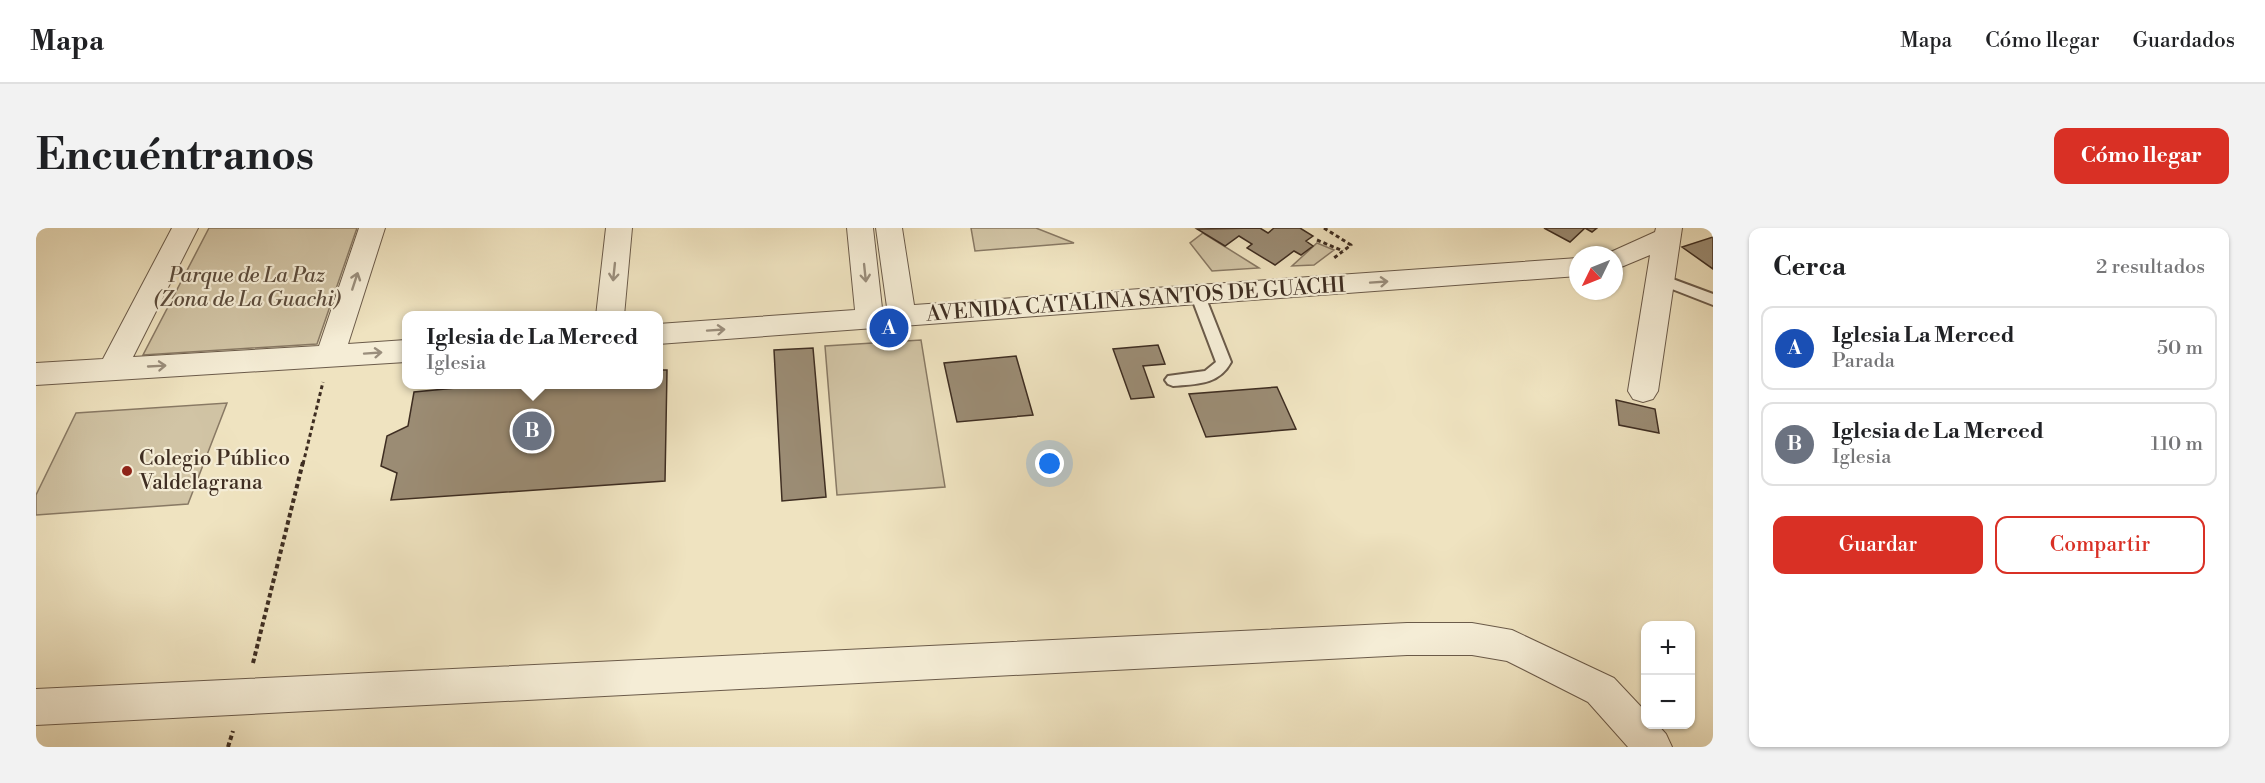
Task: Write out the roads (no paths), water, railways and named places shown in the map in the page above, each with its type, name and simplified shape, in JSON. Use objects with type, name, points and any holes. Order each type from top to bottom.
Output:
[{"type":"street","points":[[113,368],[184,228]]},
{"type":"street","points":[[330,356],[372,228]]},
{"type":"street","points":[[609,311],[619,228]]},
{"type":"street","points":[[860,228],[870,319]]},
{"type":"street","points":[[889,228],[902,318]]},
{"type":"street","points":[[1623,256],[1668,233]]},
{"type":"street","points":[[1643,391],[1668,233]]},
{"type":"street","name":"AVENIDA CATALINA SANTOS DE GUACHI","points":[[663,334],[1569,268]]},
{"type":"street","points":[[36,374],[402,351]]},
{"type":"street","points":[[36,707],[1383,640],[1472,639],[1512,646],[1600,690],[1653,747]]},
{"type":"lane","points":[[1659,279],[1713,300]]},
{"type":"lane","points":[[1173,380],[1209,377],[1221,370],[1224,362],[1198,296]]},
{"type":"place","name":"Iglesia La Merced","points":[[889,328]]},
{"type":"place","name":"Iglesia de La Merced","points":[[532,431]]},
{"type":"place","name":"Colegio Público Valdelagrana","points":[[127,471]]},
{"type":"park label","name":"Parque de La Paz (Zona de La Guachi)","points":[[247,288]]}]
